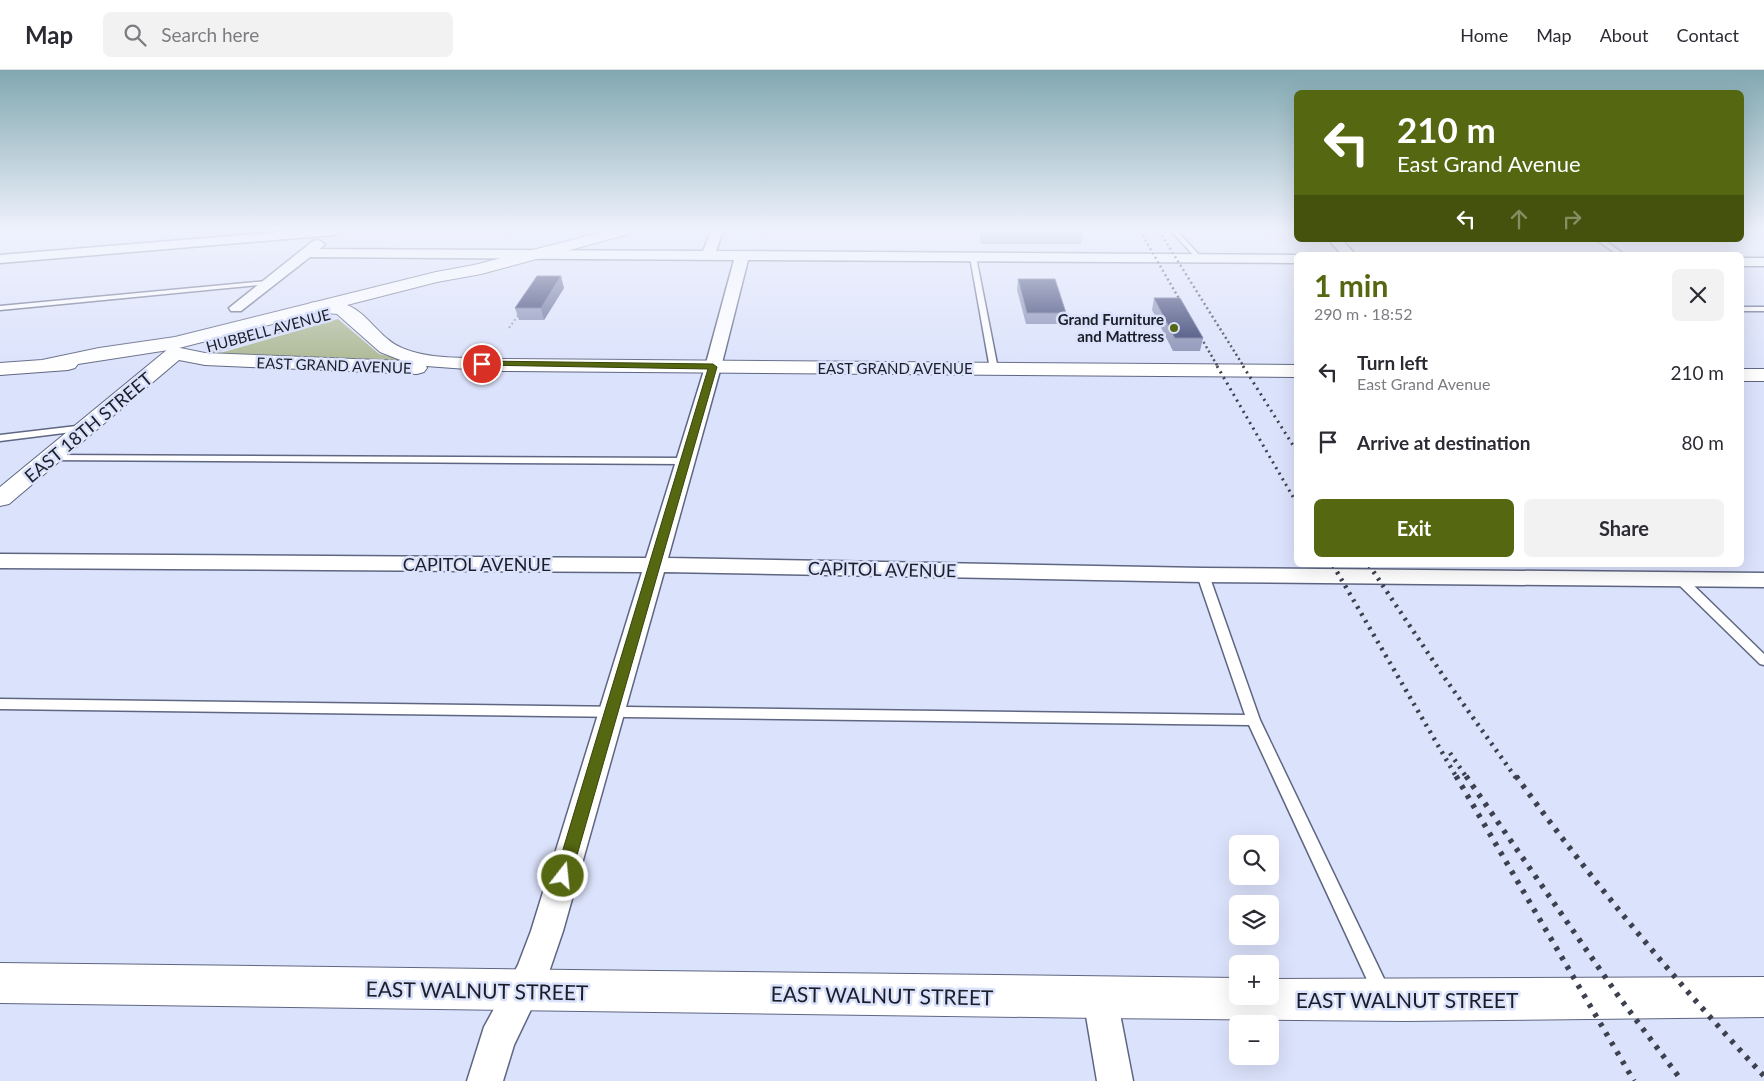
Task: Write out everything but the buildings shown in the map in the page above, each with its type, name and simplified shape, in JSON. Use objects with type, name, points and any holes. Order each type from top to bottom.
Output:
[{"type":"street","points":[[236,308],[274,278]]},
{"type":"street","name":"HUBBELL AVENUE","points":[[175,348],[316,307],[431,278]]},
{"type":"street","name":"HUBBELL AVENUE","points":[[175,348],[210,346],[444,283],[455,278]]},
{"type":"street","points":[[485,1081],[497,1040],[524,990],[547,931],[713,367],[736,278]]},
{"type":"street","points":[[316,307],[343,310]]},
{"type":"street","name":"EAST GRAND AVENUE","points":[[343,310],[377,342],[395,353],[430,360],[494,365],[1294,371]]},
{"type":"street","name":"EAST GRAND AVENUE","points":[[0,369],[49,364],[91,363],[175,348],[205,359],[398,368],[494,365]]},
{"type":"street","name":"EAST 18TH STREET","points":[[0,499],[86,428],[175,348]]},
{"type":"street","points":[[1744,374],[1764,375]]},
{"type":"street","name":"CAPITOL AVENUE","points":[[0,561],[654,565],[1203,575],[1764,580]]},
{"type":"street","name":"EAST WALNUT STREET","points":[[0,983],[1100,998],[1386,1000],[1764,997]]},
{"type":"street","points":[[1100,998],[1115,1081]]},
{"type":"lane","points":[[977,278],[994,369]]},
{"type":"lane","points":[[0,308],[268,283]]},
{"type":"lane","points":[[1744,309],[1764,309]]},
{"type":"lane","points":[[0,438],[86,428]]},
{"type":"lane","points":[[50,458],[685,461]]},
{"type":"lane","points":[[1203,575],[1253,720],[1386,1000]]},
{"type":"lane","points":[[1680,579],[1764,661]]},
{"type":"lane","points":[[0,704],[612,710],[1253,720]]},
{"type":"path","points":[[509,328],[520,312]]},
{"type":"green space","points":[[333,318],[208,355],[206,354],[213,350]]},
{"type":"green space","points":[[338,319],[379,354],[413,362],[217,354]]},
{"type":"railway","points":[[1167,278],[1185,309]]},
{"type":"railway","points":[[1188,278],[1244,367]]},
{"type":"railway","points":[[1196,329],[1218,367]]},
{"type":"railway","points":[[1217,366],[1294,499]]},
{"type":"railway","points":[[1243,366],[1294,447]]},
{"type":"railway","points":[[1334,567],[1457,778]]},
{"type":"railway","points":[[1370,567],[1444,677],[1516,778]]},
{"type":"railway","points":[[1450,753],[1467,778]]},
{"type":"railway","points":[[1456,776],[1634,1081]]},
{"type":"railway","points":[[1466,776],[1619,997],[1682,1081]]},
{"type":"railway","points":[[1516,776],[1574,854],[1635,930],[1698,1004],[1764,1076]]},
{"type":"place","name":"Grand Furniture and Mattress","points":[[1174,328]]},
{"type":"route","points":[[482,364],[713,367],[563,876]]}]
